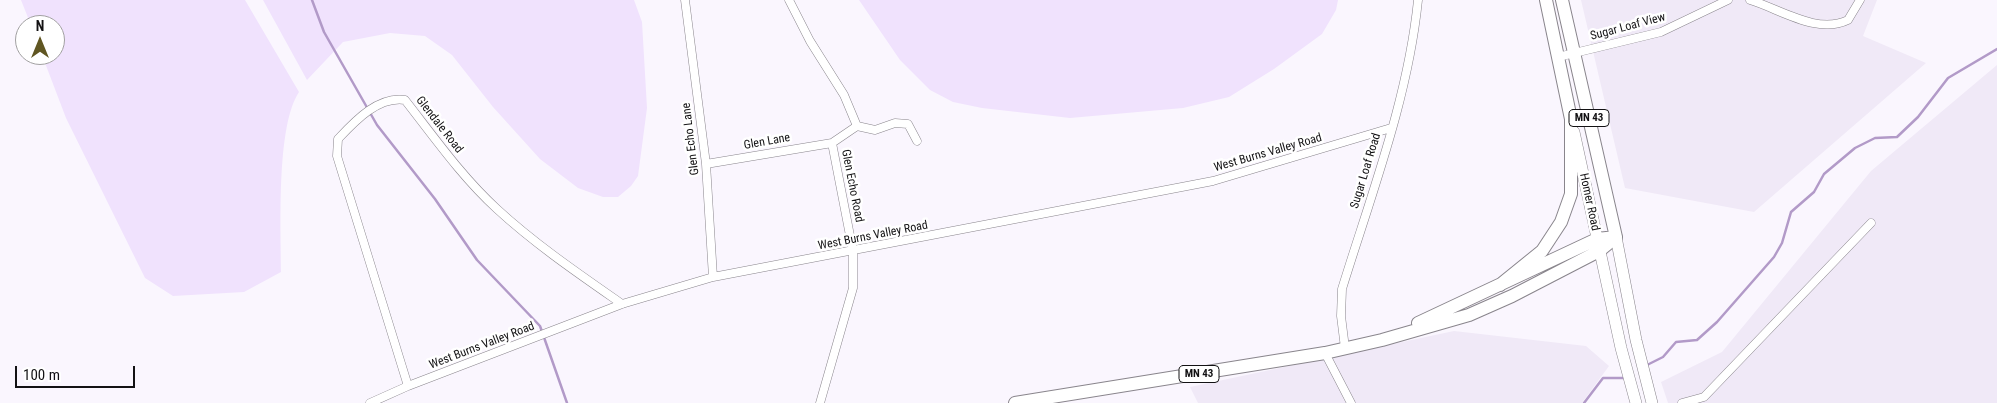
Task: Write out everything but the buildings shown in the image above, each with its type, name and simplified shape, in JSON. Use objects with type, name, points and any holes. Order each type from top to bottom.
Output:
[{"type":"main road","name":"Homer Road","points":[[1546,0],[1571,118]]},
{"type":"main road","name":"Homer Road","points":[[1562,0],[1616,237]]},
{"type":"main road","name":"MN 43","points":[[1500,285],[1542,251],[1562,222],[1571,194],[1571,118]]},
{"type":"main road","name":"MN 43","points":[[1382,340],[1500,285],[1616,237]]},
{"type":"main road","name":"MN 43","points":[[1015,403],[1326,352],[1382,340],[1469,315],[1512,296],[1598,245]]},
{"type":"street","name":"Glen Echo Lane","points":[[685,0],[706,164],[714,277]]},
{"type":"street","points":[[789,0],[810,42],[844,95],[857,126],[875,130],[895,123],[908,124],[917,141]]},
{"type":"street","name":"Sugar Loaf Road","points":[[1345,348],[1341,316],[1342,289],[1391,128],[1414,42],[1418,0]]},
{"type":"street","name":"Sugar Loaf View","points":[[1558,57],[1661,32],[1728,0]]},
{"type":"street","points":[[1750,0],[1810,22],[1826,25],[1848,20],[1860,0]]},
{"type":"street","name":"Glendale Road","points":[[408,386],[337,156],[338,139],[355,120],[377,106],[396,99],[405,100],[454,163],[496,209],[529,237],[622,304]]},
{"type":"street","name":"Homer Road","points":[[1571,118],[1621,348],[1636,401]]},
{"type":"street","name":"Glen Echo Road","points":[[820,403],[853,288],[853,252],[832,142],[857,126]]},
{"type":"street","name":"West Burns Valley Road","points":[[370,403],[408,386],[622,304],[714,277],[853,252],[1212,181],[1391,128]]},
{"type":"street","name":"Glen Lane","points":[[706,164],[832,142]]},
{"type":"street","points":[[1682,403],[1704,397],[1871,223]]},
{"type":"street","name":"Homer Road","points":[[1616,237],[1636,340],[1652,403]]},
{"type":"street","points":[[1326,352],[1351,403]]},
{"type":"shaded area","points":[[21,0],[245,0],[299,92],[286,128],[283,153],[281,179],[281,272],[244,292],[173,296],[145,278],[66,118],[46,65],[65,65],[65,15],[27,15]]},
{"type":"shaded area","points":[[263,0],[634,0],[642,22],[647,108],[638,176],[631,186],[618,197],[603,197],[578,188],[540,159],[493,107],[452,55],[425,36],[390,33],[343,42],[307,80]]},
{"type":"shaded area","points":[[859,0],[1338,0],[1336,10],[1322,34],[1274,69],[1229,97],[1183,108],[1070,118],[982,108],[953,102],[930,90],[900,60]]},
{"type":"shaded area","points":[[1581,0],[1877,0],[1863,36],[1926,63],[1754,212],[1625,188]]},
{"type":"shaded area","points":[[1997,65],[1997,403],[1668,403],[1661,382],[1722,352],[1871,171]]},
{"type":"shaded area","points":[[1454,331],[1586,346],[1609,366],[1582,403],[1198,403],[1190,387]]},
{"type":"waterway","points":[[312,0],[324,32],[377,125],[435,199],[477,260],[540,326],[567,403]]},
{"type":"waterway","points":[[1647,365],[1663,357],[1676,342],[1697,340],[1717,322],[1774,257],[1782,243],[1791,212],[1814,192],[1824,174],[1855,148],[1875,138],[1897,137],[1918,117],[1948,78],[1997,49]]},
{"type":"waterway","points":[[1584,403],[1603,378],[1625,378]]}]
